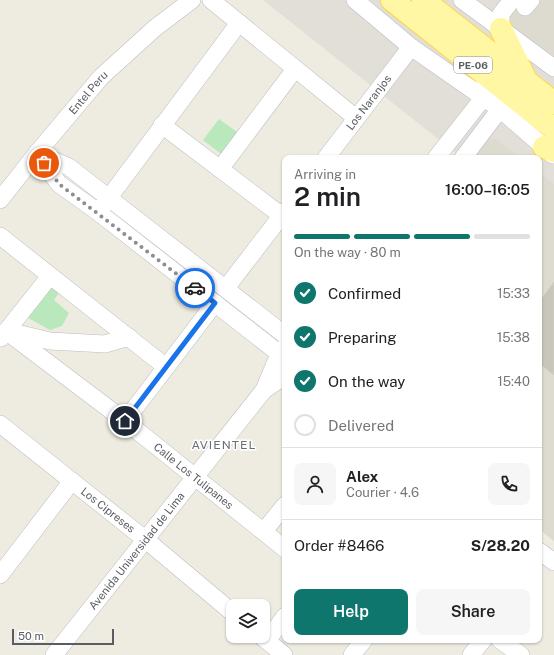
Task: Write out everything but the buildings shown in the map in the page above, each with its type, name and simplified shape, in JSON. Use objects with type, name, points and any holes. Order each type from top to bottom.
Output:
[{"type":"main road","name":"PE-06","points":[[392,0],[554,129]]},
{"type":"main road","name":"PE-06","points":[[423,0],[554,103]]},
{"type":"main road","points":[[501,29],[527,81]]},
{"type":"main road","points":[[515,58],[554,87]]},
{"type":"street","name":"Entel Peru","points":[[0,200],[37,153],[101,77],[155,28],[192,0]]},
{"type":"street","points":[[211,0],[356,118]]},
{"type":"street","points":[[355,0],[411,47],[484,97],[551,151]]},
{"type":"street","points":[[462,0],[554,68]]},
{"type":"street","points":[[501,29],[501,14],[516,2]]},
{"type":"street","points":[[98,212],[239,23]]},
{"type":"street","name":"Los Naranjos","points":[[328,155],[411,47]]},
{"type":"street","points":[[220,169],[295,69]]},
{"type":"street","points":[[438,155],[484,97],[486,75]]},
{"type":"street","points":[[464,155],[500,109]]},
{"type":"street","points":[[162,125],[282,213]]},
{"type":"street","points":[[37,153],[69,167],[282,333]]},
{"type":"street","points":[[37,153],[59,184],[282,352]]},
{"type":"street","points":[[226,288],[282,215]]},
{"type":"street","points":[[0,236],[166,367]]},
{"type":"street","points":[[3,335],[50,276]]},
{"type":"street","points":[[125,421],[215,303]]},
{"type":"street","points":[[3,335],[105,344],[129,337]]},
{"type":"street","name":"Calle Los Tulipanes","points":[[3,335],[125,421],[282,546]]},
{"type":"street","name":"Avenida Universidad de Lima","points":[[54,655],[196,478],[264,390],[282,355]]},
{"type":"street","name":"Avenida Universidad de Lima","points":[[264,390],[282,378]]},
{"type":"street","name":"Los Cipreses","points":[[0,424],[146,540],[226,606]]},
{"type":"street","points":[[0,575],[72,481]]},
{"type":"street","points":[[264,531],[282,509]]},
{"type":"street","points":[[270,632],[282,619]]},
{"type":"street","points":[[270,643],[284,655]]},
{"type":"street","points":[[352,655],[362,643]]},
{"type":"street","points":[[471,655],[480,643]]},
{"type":"street","points":[[504,643],[521,655]]},
{"type":"shaded area","points":[[263,0],[554,0],[554,231],[542,221],[542,155],[458,155]]},
{"type":"shaded area","points":[[522,0],[554,0],[554,63],[509,30],[508,18]]},
{"type":"shaded area","points":[[488,139],[496,139],[517,155],[475,155]]},
{"type":"shaded area","points":[[542,174],[554,184],[554,541],[542,531]]},
{"type":"green space","points":[[219,119],[240,134],[224,156],[203,140]]},
{"type":"green space","points":[[50,278],[62,288],[54,300],[69,313],[62,326],[50,330],[30,319],[24,312]]},
{"type":"way so far","points":[[44,163],[59,184],[98,212],[195,288]]},
{"type":"district","name":"AVIENTEL","points":[[224,445]]},
{"type":"route","points":[[125,421],[215,303],[195,288]]}]
